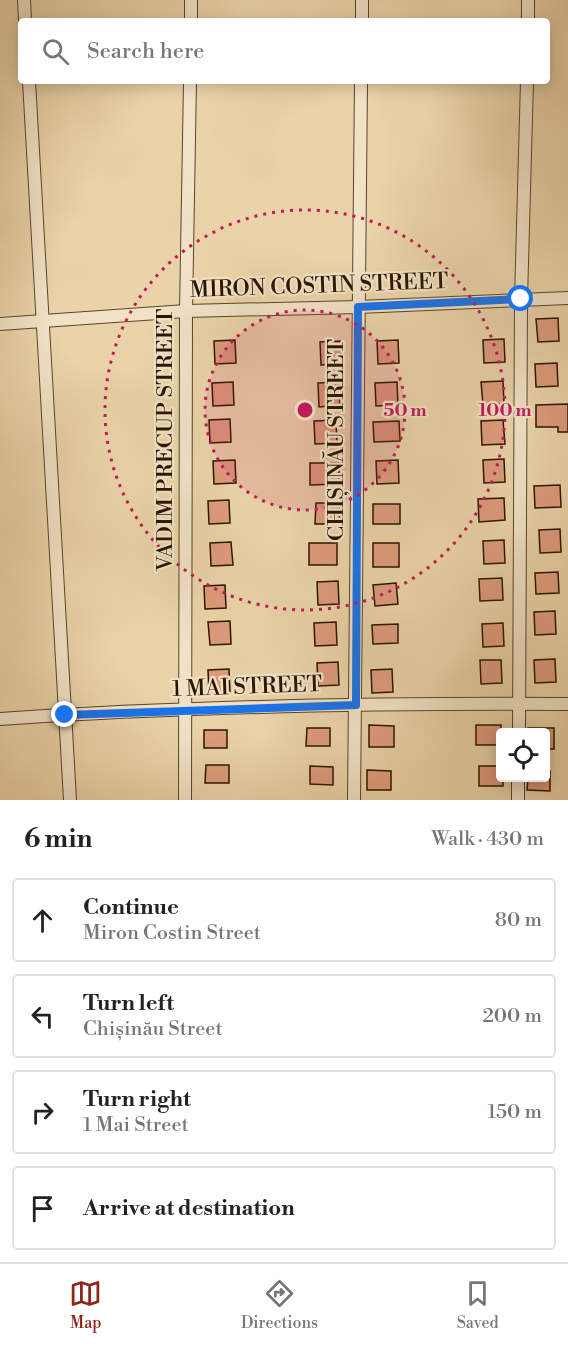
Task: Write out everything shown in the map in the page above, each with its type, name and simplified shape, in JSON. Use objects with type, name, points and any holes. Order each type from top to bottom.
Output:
[{"type":"street","points":[[24,0],[25,18]]},
{"type":"street","points":[[191,0],[191,18]]},
{"type":"street","points":[[362,0],[362,18]]},
{"type":"street","points":[[528,0],[528,18]]},
{"type":"street","points":[[29,84],[70,800]]},
{"type":"street","name":"VADIM PRECUP STREET","points":[[185,800],[186,311],[190,84]]},
{"type":"street","name":"CHIȘINĂU STREET","points":[[354,800],[361,84]]},
{"type":"street","points":[[519,728],[521,299],[527,84]]},
{"type":"street","name":"MIRON COSTIN STREET","points":[[0,324],[186,311],[358,307],[568,298]]},
{"type":"street","name":"1 MAI STREET","points":[[0,719],[185,709],[568,704]]},
{"type":"street","points":[[518,782],[518,800]]},
{"type":"building","points":[[558,318],[559,341],[538,342],[536,319]]},
{"type":"building","points":[[504,339],[505,362],[484,363],[483,340]]},
{"type":"building","points":[[235,340],[236,363],[215,364],[214,341]]},
{"type":"building","points":[[398,340],[399,363],[378,364],[377,341]]},
{"type":"building","points":[[341,341],[342,364],[321,365],[320,342]]},
{"type":"building","points":[[557,363],[558,386],[536,387],[535,364]]},
{"type":"building","points":[[503,381],[504,404],[483,405],[481,382]]},
{"type":"building","points":[[233,382],[234,405],[213,406],[212,383]]},
{"type":"building","points":[[339,382],[340,405],[319,407],[318,383]]},
{"type":"building","points":[[397,382],[398,405],[376,406],[375,383]]},
{"type":"building","points":[[568,404],[568,432],[558,432],[558,427],[536,427],[536,405]]},
{"type":"building","points":[[230,419],[231,442],[210,443],[209,420]]},
{"type":"building","points":[[336,420],[337,443],[315,444],[314,421]]},
{"type":"building","points":[[503,420],[505,444],[482,445],[481,421]]},
{"type":"building","points":[[399,421],[400,441],[374,442],[373,422]]},
{"type":"building","points":[[504,459],[505,482],[484,483],[483,460]]},
{"type":"building","points":[[235,460],[236,483],[214,484],[213,461]]},
{"type":"building","points":[[398,460],[399,483],[377,484],[376,461]]},
{"type":"building","points":[[310,463],[339,463],[339,484],[310,485]]},
{"type":"building","points":[[560,485],[561,507],[535,508],[534,486]]},
{"type":"building","points":[[504,498],[505,520],[479,522],[478,499]]},
{"type":"building","points":[[229,500],[230,523],[209,524],[208,501]]},
{"type":"building","points":[[316,503],[340,503],[340,524],[315,524]]},
{"type":"building","points":[[373,504],[400,504],[400,524],[373,524]]},
{"type":"building","points":[[560,529],[561,552],[540,553],[539,530]]},
{"type":"building","points":[[504,540],[505,563],[484,564],[483,541]]},
{"type":"building","points":[[231,542],[233,565],[211,566],[210,543]]},
{"type":"building","points":[[309,543],[337,543],[337,565],[309,565]]},
{"type":"building","points":[[373,543],[399,543],[399,567],[373,567]]},
{"type":"building","points":[[558,572],[559,593],[536,594],[535,573]]},
{"type":"building","points":[[502,578],[503,600],[480,601],[479,579]]},
{"type":"building","points":[[338,581],[339,604],[318,605],[317,582]]},
{"type":"building","points":[[396,583],[398,604],[375,606],[373,585]]},
{"type":"building","points":[[225,585],[226,608],[205,609],[204,586]]},
{"type":"building","points":[[555,611],[556,634],[535,635],[534,612]]},
{"type":"building","points":[[230,621],[231,644],[210,645],[208,622]]},
{"type":"building","points":[[336,622],[337,645],[315,646],[314,623]]},
{"type":"building","points":[[503,623],[504,646],[483,647],[482,624]]},
{"type":"building","points":[[398,624],[398,643],[373,644],[372,625]]},
{"type":"building","points":[[555,659],[556,682],[535,683],[534,660]]},
{"type":"building","points":[[480,660],[501,660],[502,683],[481,684]]},
{"type":"building","points":[[338,662],[339,685],[318,686],[317,663]]},
{"type":"building","points":[[229,669],[230,692],[209,693],[208,670]]},
{"type":"building","points":[[392,669],[393,692],[372,693],[371,670]]},
{"type":"building","points":[[369,725],[394,726],[394,747],[369,747]]},
{"type":"building","points":[[476,725],[501,725],[501,728],[496,728],[496,745],[476,745]]},
{"type":"building","points":[[307,728],[330,728],[330,746],[306,746]]},
{"type":"building","points":[[550,728],[554,728],[554,749],[550,749]]},
{"type":"building","points":[[204,730],[227,730],[227,748],[204,748]]},
{"type":"building","points":[[206,765],[229,765],[229,783],[205,783]]},
{"type":"building","points":[[310,766],[333,767],[333,785],[310,784]]},
{"type":"building","points":[[479,766],[496,766],[496,782],[503,782],[503,786],[479,786]]},
{"type":"building","points":[[367,770],[391,771],[391,790],[367,790]]},
{"type":"building","points":[[528,782],[550,782],[550,791],[527,790]]},
{"type":"route","points":[[65,715],[185,709],[356,705],[358,307],[521,299]]}]
